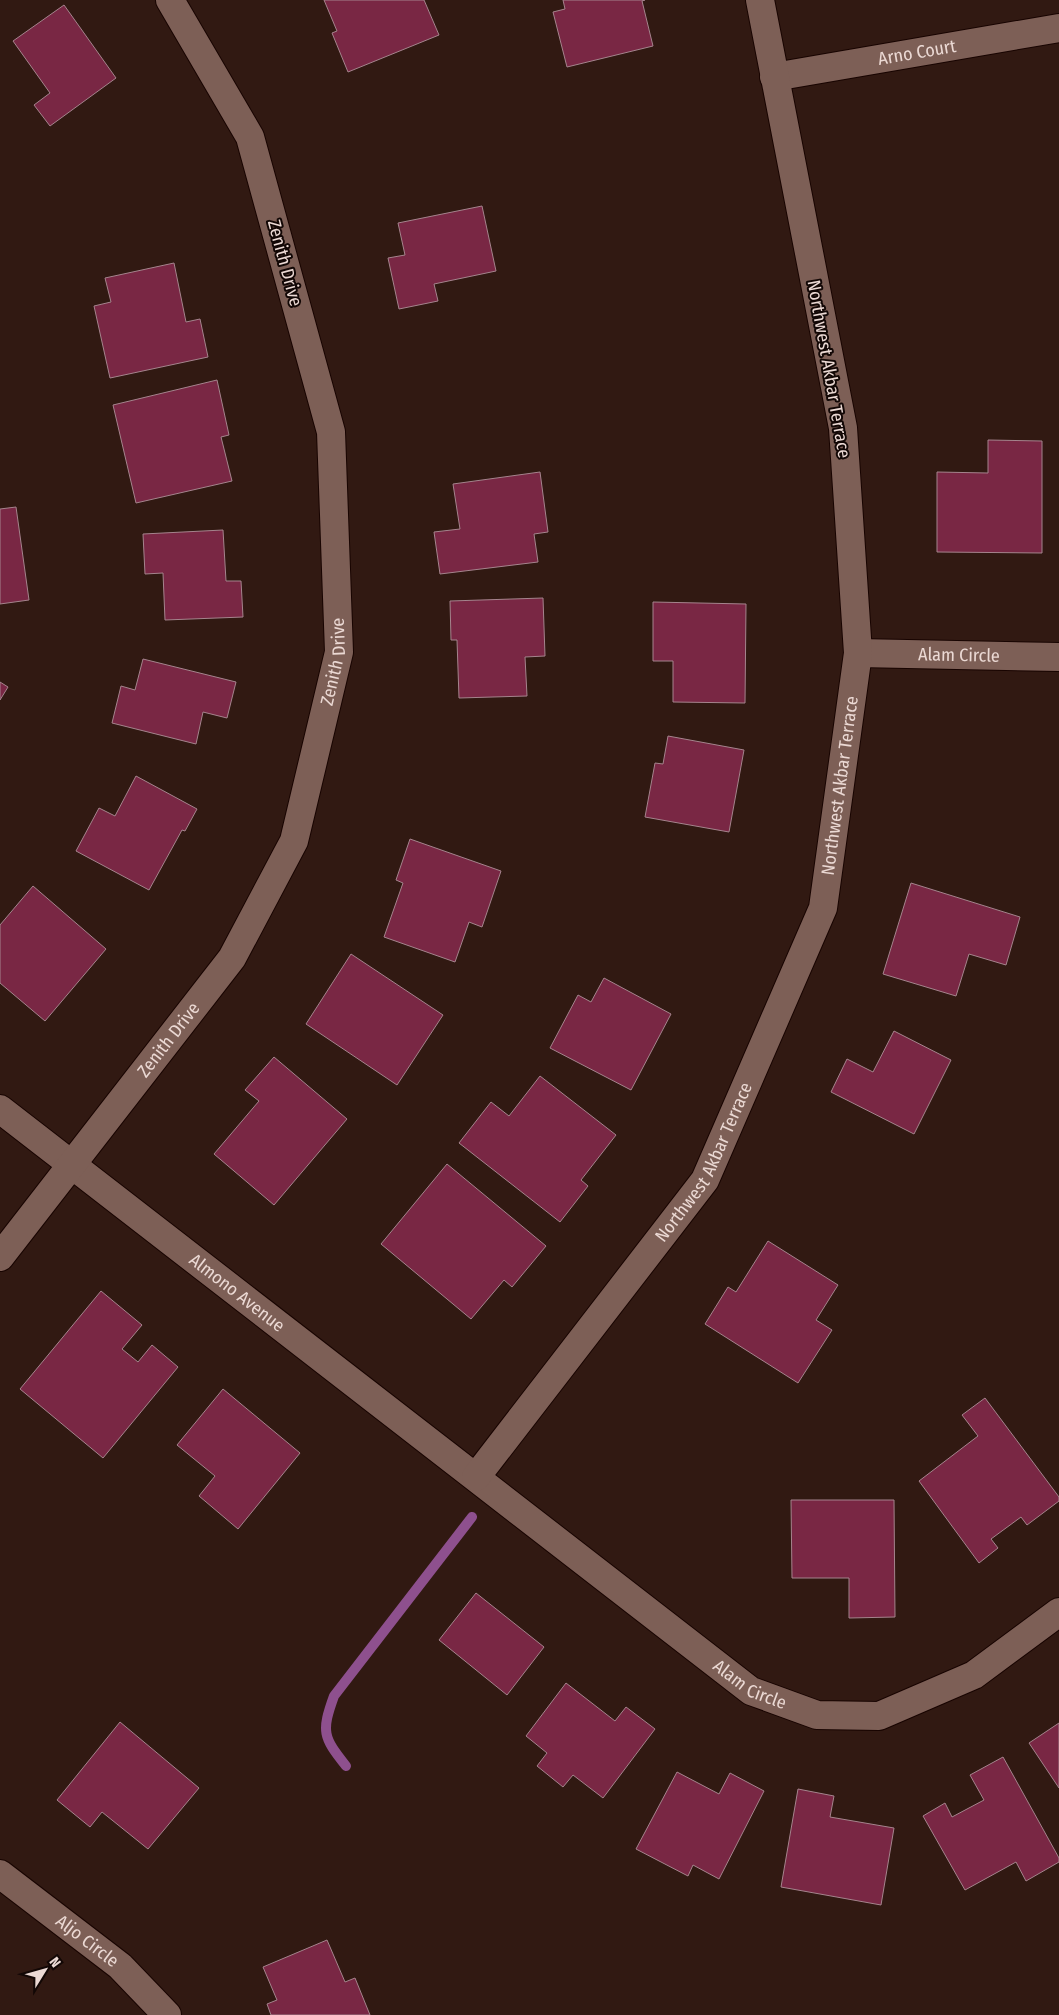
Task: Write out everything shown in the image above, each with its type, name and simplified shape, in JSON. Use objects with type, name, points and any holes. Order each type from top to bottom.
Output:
[{"type":"street","name":"Zenith Drive","points":[[0,1257],[70,1164],[232,958],[294,841],[339,652],[331,432],[250,137],[170,0]]},
{"type":"street","name":"Northwest Akbar Terrace","points":[[476,1477],[705,1180],[823,908],[858,652],[843,428],[760,0]]},
{"type":"street","name":"Arno Court","points":[[774,77],[1059,28]]},
{"type":"street","name":"Alam Circle","points":[[858,652],[1059,657]]},
{"type":"street","name":"Almono Avenue","points":[[0,1109],[476,1477]]},
{"type":"street","name":"Alam Circle","points":[[476,1477],[751,1691],[816,1715],[879,1716],[974,1675],[1059,1612]]},
{"type":"street","name":"Aljo Circle","points":[[0,1874],[120,1966],[167,2015]]},
{"type":"building","points":[[324,0],[424,0],[439,35],[348,72],[332,33],[337,31]]},
{"type":"building","points":[[563,0],[645,0],[642,1],[653,46],[567,67],[553,12],[565,9]]},
{"type":"building","points":[[64,5],[116,78],[50,126],[34,105],[50,93],[13,41]]},
{"type":"building","points":[[482,206],[496,271],[434,284],[438,301],[399,309],[388,258],[405,255],[398,223]]},
{"type":"building","points":[[174,263],[186,322],[200,319],[208,357],[110,378],[94,306],[111,302],[105,278]]},
{"type":"building","points":[[217,380],[229,435],[221,437],[232,481],[136,503],[113,405]]},
{"type":"building","points":[[988,440],[1042,441],[1042,553],[937,552],[937,472],[988,473]]},
{"type":"building","points":[[540,472],[548,532],[534,534],[538,562],[440,574],[434,532],[460,529],[453,484]]},
{"type":"building","points":[[16,507],[29,600],[0,604],[0,509]]},
{"type":"building","points":[[223,530],[226,581],[241,581],[243,617],[165,620],[163,573],[145,574],[143,534]]},
{"type":"building","points":[[543,598],[545,656],[525,657],[527,696],[459,698],[457,640],[451,640],[450,601]]},
{"type":"building","points":[[653,602],[746,604],[745,703],[673,702],[673,661],[653,661]]},
{"type":"building","points":[[143,659],[236,682],[227,718],[203,712],[196,744],[112,723],[121,686],[135,690]]},
{"type":"building","points":[[0,682],[8,687],[0,700]]},
{"type":"building","points":[[668,736],[744,750],[729,832],[645,817],[655,763],[663,764]]},
{"type":"building","points":[[136,776],[197,809],[185,831],[182,830],[149,890],[76,851],[99,808],[115,816]]},
{"type":"building","points":[[410,839],[501,871],[482,927],[469,922],[455,962],[384,937],[403,883],[396,880]]},
{"type":"building","points":[[911,883],[1020,917],[1006,965],[969,954],[956,996],[883,974]]},
{"type":"building","points":[[33,886],[106,949],[45,1021],[0,983],[0,925]]},
{"type":"building","points":[[351,954],[443,1015],[397,1085],[306,1024]]},
{"type":"building","points":[[604,978],[671,1014],[631,1090],[550,1048],[578,995],[591,1002]]},
{"type":"building","points":[[894,1031],[951,1060],[914,1134],[831,1092],[847,1059],[873,1072]]},
{"type":"building","points":[[274,1057],[347,1119],[274,1205],[214,1154],[259,1101],[245,1090]]},
{"type":"building","points":[[540,1076],[616,1135],[581,1180],[588,1186],[560,1222],[459,1143],[491,1102],[509,1116]]},
{"type":"building","points":[[447,1164],[546,1246],[512,1287],[504,1280],[471,1319],[381,1244]]},
{"type":"building","points":[[768,1241],[838,1285],[816,1320],[832,1330],[798,1383],[705,1324],[728,1287],[736,1292]]},
{"type":"building","points":[[101,1291],[142,1325],[122,1349],[138,1362],[152,1345],[178,1367],[103,1458],[20,1389]]},
{"type":"building","points":[[223,1389],[300,1453],[238,1529],[199,1496],[215,1476],[177,1445]]},
{"type":"building","points":[[985,1398],[1059,1497],[1059,1501],[1027,1525],[1021,1517],[991,1539],[998,1548],[979,1563],[919,1481],[978,1436],[962,1415]]},
{"type":"building","points":[[791,1500],[894,1500],[895,1617],[849,1618],[849,1578],[792,1578]]},
{"type":"building","points":[[476,1593],[544,1647],[507,1695],[439,1640]]},
{"type":"building","points":[[566,1683],[615,1721],[626,1707],[655,1729],[603,1798],[573,1775],[563,1787],[537,1766],[547,1753],[526,1736]]},
{"type":"building","points":[[120,1722],[199,1788],[148,1849],[102,1812],[90,1827],[57,1800]]},
{"type":"building","points":[[1059,1723],[1059,1788],[1029,1743]]},
{"type":"building","points":[[1003,1757],[1059,1858],[1059,1862],[1026,1881],[1016,1862],[965,1890],[923,1816],[945,1803],[952,1817],[984,1800],[970,1775]]},
{"type":"building","points":[[677,1772],[719,1794],[730,1773],[764,1791],[719,1879],[693,1865],[688,1876],[636,1849]]},
{"type":"building","points":[[798,1789],[834,1796],[830,1817],[894,1828],[881,1905],[781,1887]]},
{"type":"building","points":[[327,1940],[345,1982],[355,1978],[370,2015],[271,2015],[267,2004],[277,2000],[263,1967]]},
{"type":"waterway","points":[[346,1766],[326,1734],[327,1718],[334,1696],[472,1517]]}]
